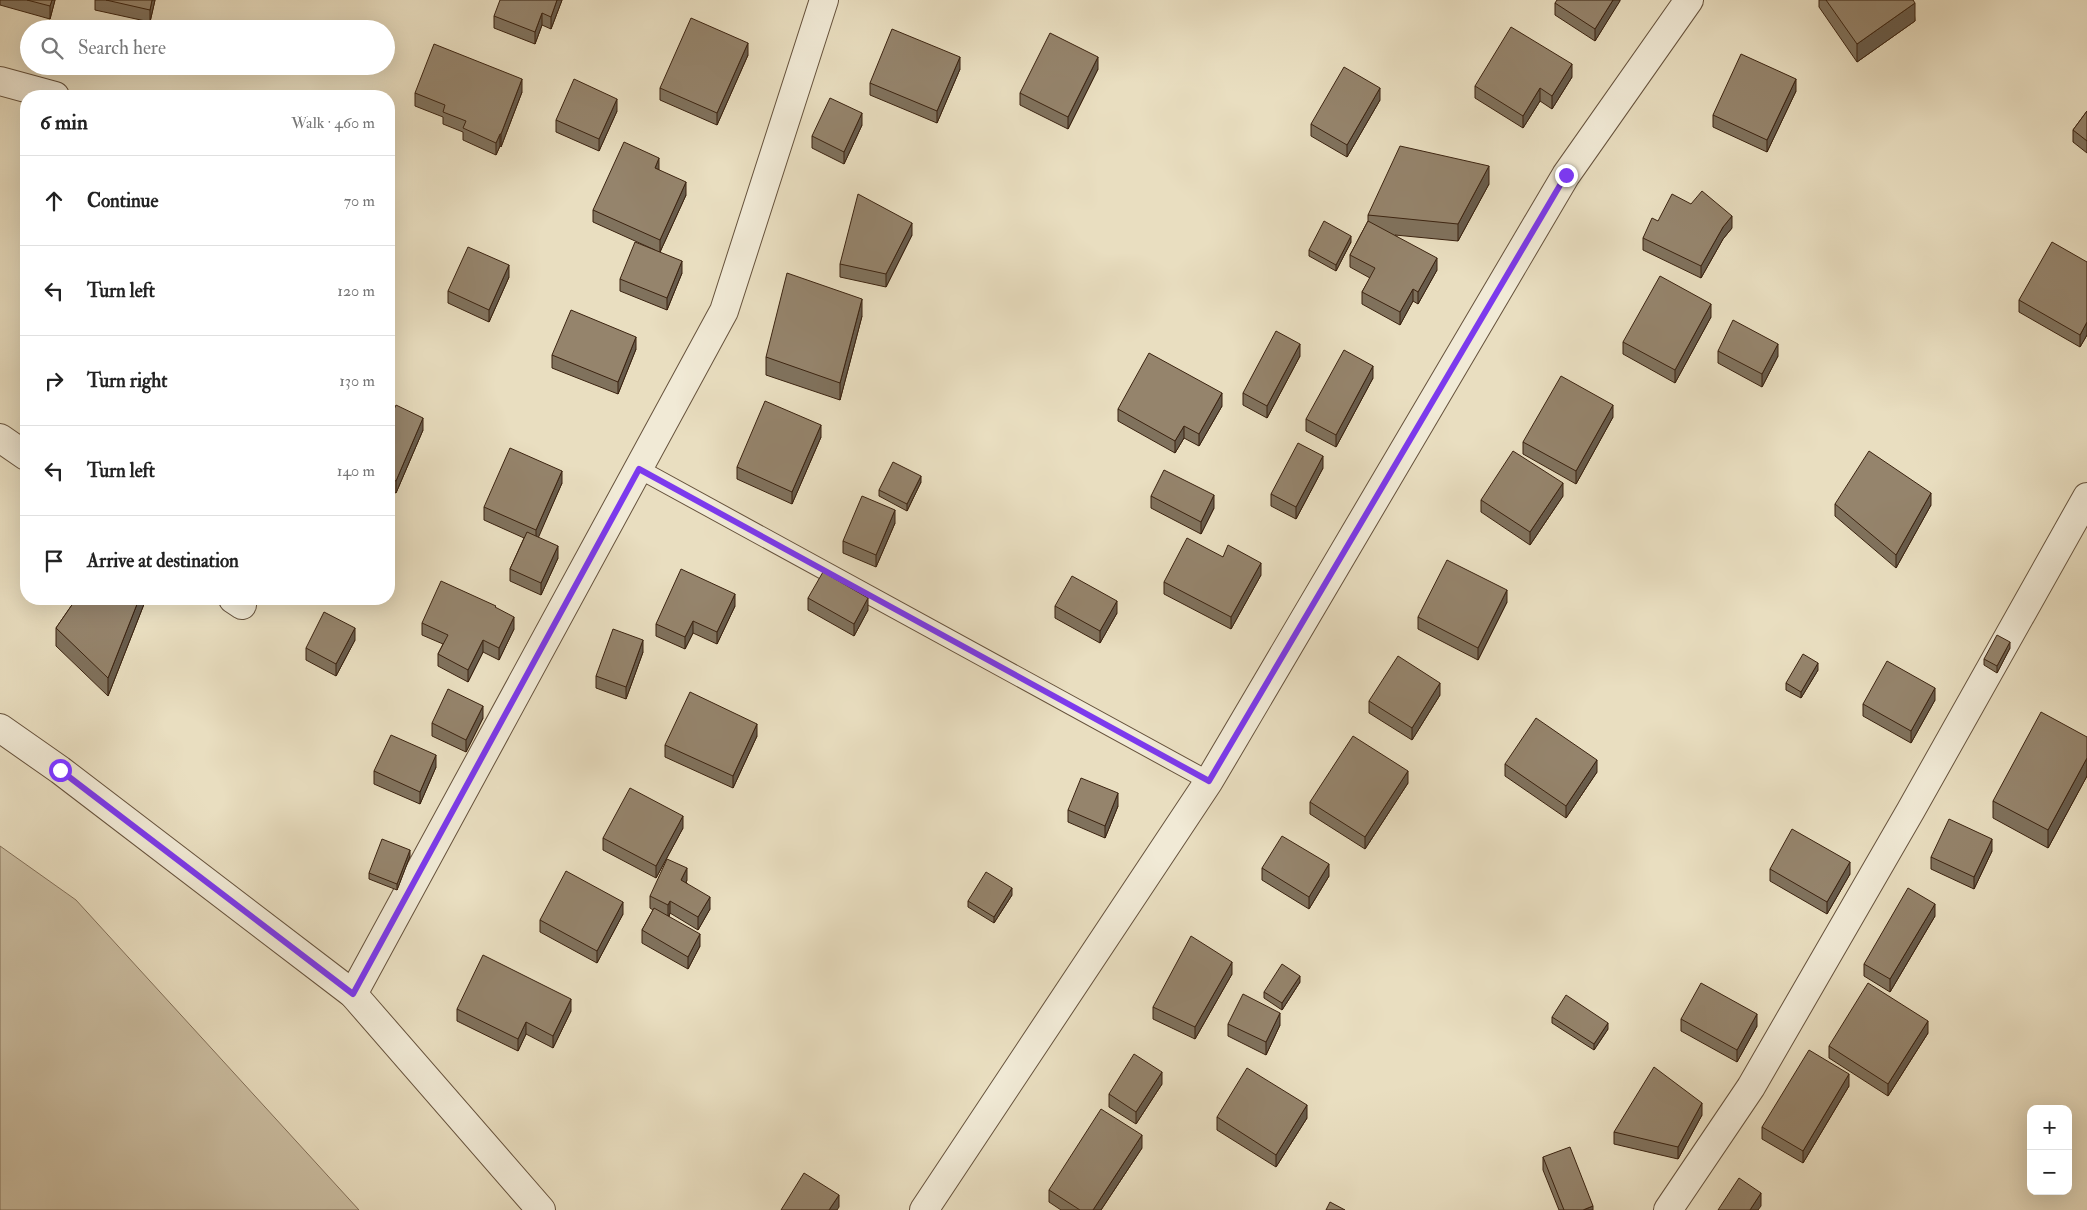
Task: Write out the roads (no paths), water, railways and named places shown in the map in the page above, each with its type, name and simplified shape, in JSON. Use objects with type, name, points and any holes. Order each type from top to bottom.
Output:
[{"type":"street","points":[[353,994],[724,311],[824,0]]},
{"type":"street","points":[[924,1210],[1209,781],[1566,175],[1689,0]]},
{"type":"street","points":[[0,81],[33,90]]},
{"type":"street","points":[[0,438],[20,452]]},
{"type":"street","points":[[1668,1210],[1751,1087],[1911,810],[2087,497]]},
{"type":"street","points":[[0,728],[60,770],[353,994],[540,1210]]},
{"type":"lane","points":[[639,469],[1209,781]]}]
